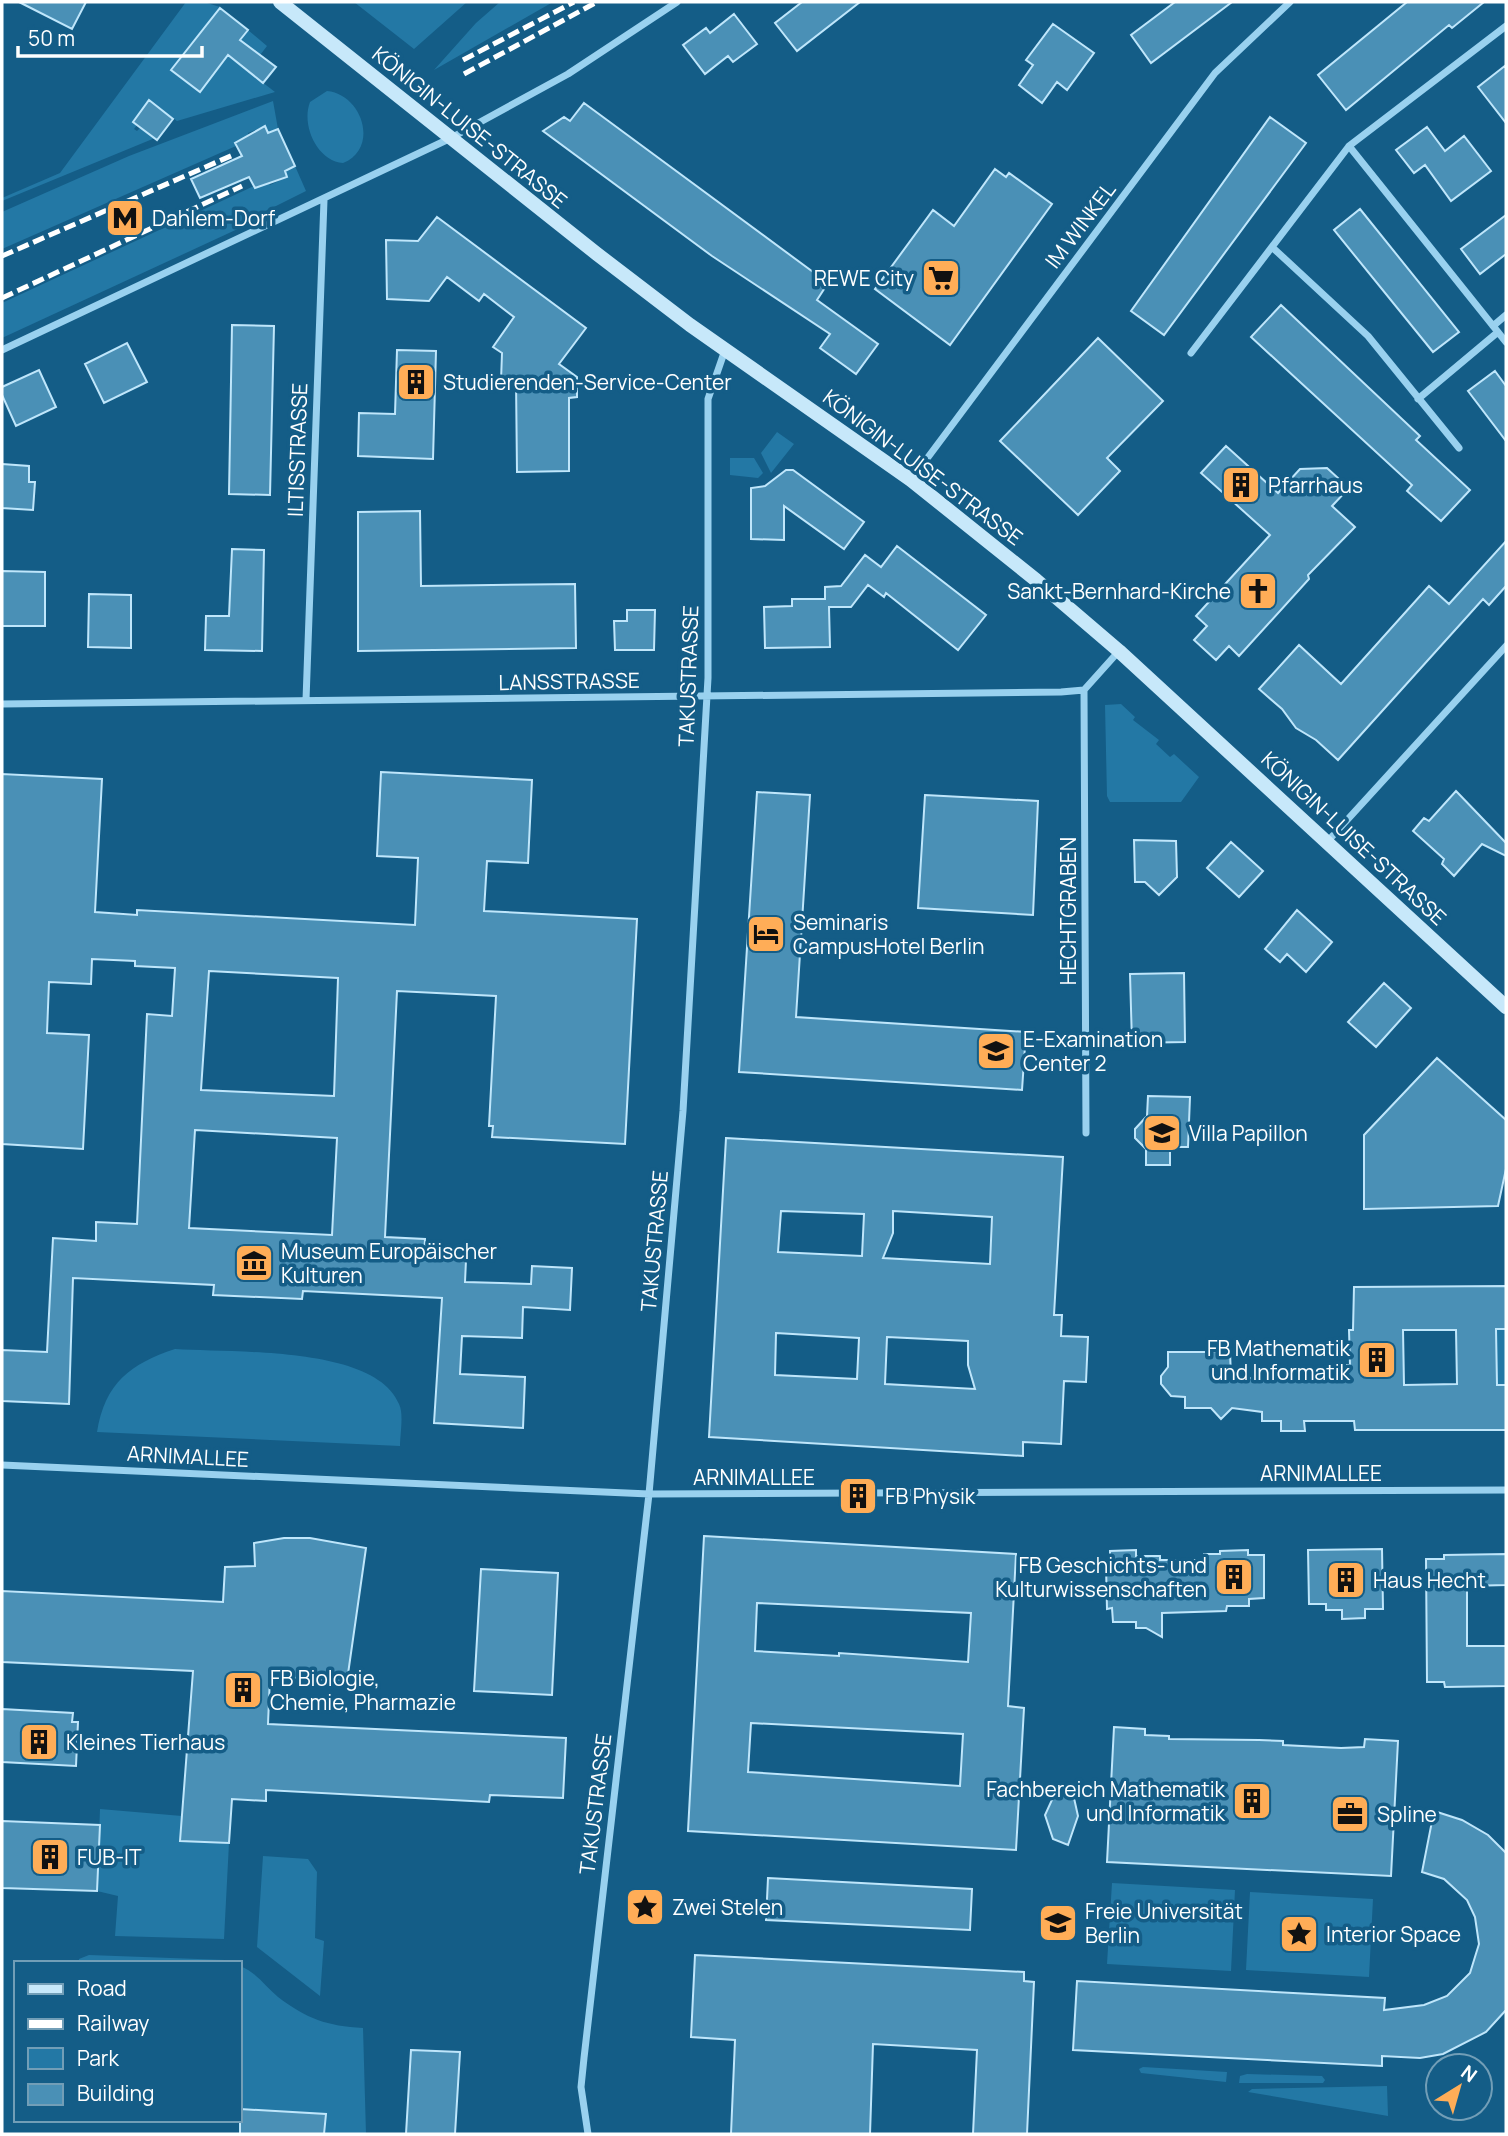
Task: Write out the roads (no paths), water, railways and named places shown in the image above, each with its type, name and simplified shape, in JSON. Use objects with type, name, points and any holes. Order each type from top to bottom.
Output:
[{"type":"main road","name":"KÖNIGIN-LUISE-STRASSE","points":[[280,2],[597,254],[725,349],[911,480],[1119,651],[1506,1007]]},
{"type":"street","points":[[2,350],[451,138],[568,74],[677,2]]},
{"type":"street","name":"IM WINKEL","points":[[911,480],[1215,73],[1290,2]]},
{"type":"street","points":[[1191,353],[1349,146],[1506,26]]},
{"type":"street","points":[[1349,146],[1506,342]]},
{"type":"street","name":"ILTISSTRASSE","points":[[306,700],[324,200]]},
{"type":"street","points":[[1272,247],[1368,336],[1459,448]]},
{"type":"street","points":[[1418,399],[1496,329],[1506,315]]},
{"type":"street","name":"TAKUSTRASSE","points":[[588,2134],[581,2087],[649,1494],[683,1111],[707,698],[708,400],[725,349]]},
{"type":"street","points":[[1327,842],[1506,646]]},
{"type":"street","points":[[1084,690],[1119,651]]},
{"type":"street","name":"LANSSTRASSE","points":[[2,704],[707,698],[1084,690]]},
{"type":"street","name":"HECHTGRABEN","points":[[1084,690],[1086,1133]]},
{"type":"street","name":"ARNIMALLEE","points":[[2,1465],[649,1494],[1506,1490]]},
{"type":"railway","points":[[463,60],[574,2]]},
{"type":"railway","points":[[464,74],[597,2]]},
{"type":"railway","points":[[2,256],[233,155]]},
{"type":"railway","points":[[2,298],[242,186]]},
{"type":"place","name":"Dahlem-Dorf","points":[[125,218]]},
{"type":"place","name":"REWE City","points":[[941,278]]},
{"type":"place","name":"Studierenden-Service-Center","points":[[416,382]]},
{"type":"place","name":"Pfarrhaus","points":[[1241,485]]},
{"type":"place","name":"Sankt-Bernhard-Kirche","points":[[1258,591]]},
{"type":"place","name":"Seminaris CampusHotel Berlin","points":[[766,934]]},
{"type":"place","name":"E-Examination Center 2","points":[[996,1051]]},
{"type":"place","name":"Villa Papillon","points":[[1162,1133]]},
{"type":"place","name":"Museum Europäischer Kulturen","points":[[254,1263]]},
{"type":"place","name":"FB Mathematik und Informatik","points":[[1377,1360]]},
{"type":"place","name":"FB Physik","points":[[858,1496]]},
{"type":"place","name":"FB Geschichts- und Kulturwissenschaften","points":[[1234,1577]]},
{"type":"place","name":"Haus Hecht","points":[[1346,1580]]},
{"type":"place","name":"FB Biologie, Chemie, Pharmazie","points":[[243,1690]]},
{"type":"place","name":"Kleines Tierhaus","points":[[39,1742]]},
{"type":"place","name":"Fachbereich Mathematik und Informatik","points":[[1252,1801]]},
{"type":"place","name":"Spline","points":[[1350,1814]]},
{"type":"place","name":"FUB-IT","points":[[50,1857]]},
{"type":"place","name":"Zwei Stelen","points":[[645,1907]]},
{"type":"place","name":"Freie Universität Berlin","points":[[1058,1923]]},
{"type":"place","name":"Interior Space","points":[[1299,1934]]}]
